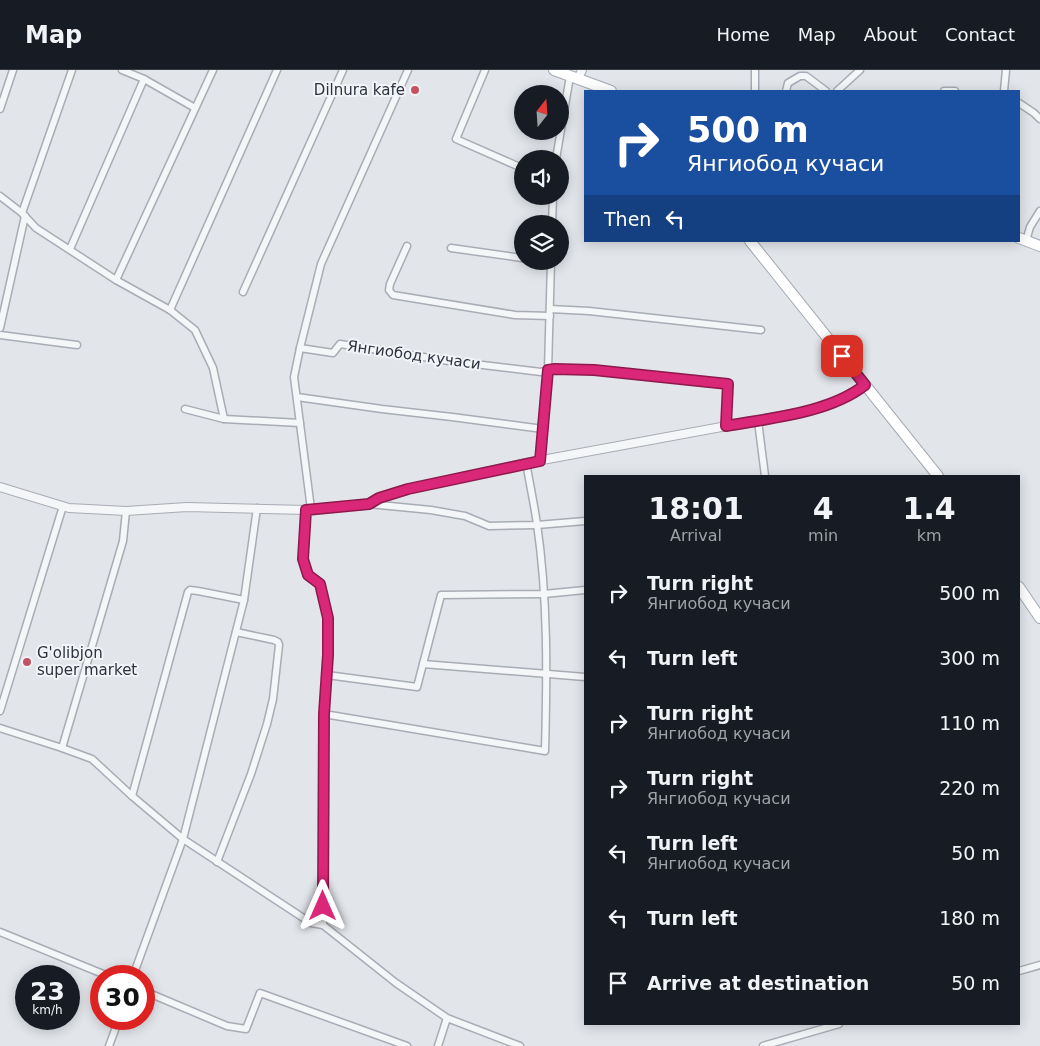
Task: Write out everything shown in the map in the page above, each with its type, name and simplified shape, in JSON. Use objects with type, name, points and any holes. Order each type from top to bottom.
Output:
[{"type":"main road","points":[[554,70],[577,75],[609,90]]},
{"type":"main road","points":[[1022,240],[1040,246]]},
{"type":"main road","points":[[751,242],[937,475]]},
{"type":"main road","points":[[1020,588],[1040,618]]},
{"type":"street","points":[[0,109],[13,70]]},
{"type":"street","points":[[0,328],[23,215],[72,70]]},
{"type":"street","points":[[122,70],[144,79],[195,108]]},
{"type":"street","points":[[116,280],[213,70]]},
{"type":"street","points":[[170,310],[277,70]]},
{"type":"street","points":[[243,292],[343,70]]},
{"type":"street","points":[[323,925],[324,714],[328,618],[320,584],[308,575],[303,559],[309,509],[294,377],[321,264],[408,70]]},
{"type":"street","points":[[485,70],[456,139],[514,164]]},
{"type":"street","points":[[755,70],[755,90]]},
{"type":"street","points":[[839,90],[860,70]]},
{"type":"street","points":[[1004,90],[1006,70]]},
{"type":"street","points":[[558,150],[577,75]]},
{"type":"street","points":[[786,90],[788,82],[800,76],[806,76],[825,90]]},
{"type":"street","points":[[70,249],[144,79]]},
{"type":"street","points":[[1020,104],[1040,119]]},
{"type":"street","points":[[0,196],[36,228],[116,280],[170,310],[195,330],[213,368],[224,419]]},
{"type":"street","points":[[1022,240],[1040,211]]},
{"type":"street","points":[[407,246],[390,284],[389,290],[393,295],[515,315],[589,311],[761,330]]},
{"type":"street","points":[[450,248],[514,257]]},
{"type":"street","points":[[540,461],[548,370],[551,270]]},
{"type":"street","points":[[0,335],[77,345]]},
{"type":"street","name":"Янгиобод кучаси","points":[[300,348],[333,353],[340,344],[449,361],[541,372],[555,369],[594,370],[728,384],[726,426]]},
{"type":"street","points":[[369,504],[379,498],[408,489],[526,463],[797,413],[834,403],[855,393],[865,385]]},
{"type":"street","points":[[297,397],[543,428]]},
{"type":"street","points":[[185,410],[224,419],[300,423]]},
{"type":"street","points":[[758,420],[764,475]]},
{"type":"street","points":[[324,714],[545,751],[547,675],[544,594],[537,525],[526,463]]},
{"type":"street","points":[[0,488],[69,508],[126,511],[187,507],[309,509],[369,504],[431,510],[465,516],[489,526],[584,521]]},
{"type":"street","points":[[0,711],[63,506]]},
{"type":"street","points":[[137,965],[183,840],[244,600],[257,508]]},
{"type":"street","points":[[62,748],[123,541],[126,511]]},
{"type":"street","points":[[132,796],[188,592],[190,590],[198,590],[244,600]]},
{"type":"street","points":[[326,674],[417,687],[441,594],[544,594],[584,590]]},
{"type":"street","points":[[217,862],[251,774],[274,700],[279,645],[274,640],[236,632]]},
{"type":"street","points":[[423,664],[584,677]]},
{"type":"street","points":[[0,728],[92,759],[183,840],[311,923],[323,925],[396,983],[447,1018],[520,1046]]},
{"type":"street","points":[[0,932],[90,969]]},
{"type":"street","points":[[1020,971],[1040,965]]},
{"type":"street","points":[[155,996],[227,1026],[246,1028],[260,993],[407,1046]]},
{"type":"street","points":[[438,1046],[447,1018]]},
{"type":"street","points":[[763,1046],[836,1025]]},
{"type":"street","points":[[109,1046],[115,1030]]},
{"type":"place","name":"Dilnura kafe","points":[[415,90]]},
{"type":"place","name":"G'olibjon super market","points":[[27,662]]},
{"type":"route","points":[[323,906],[324,714],[328,655],[328,618],[320,584],[308,575],[303,559],[306,510],[369,504],[379,498],[408,489],[540,461],[548,370],[594,370],[728,384],[726,426],[797,413],[834,403],[855,393],[865,385],[842,356]]}]
